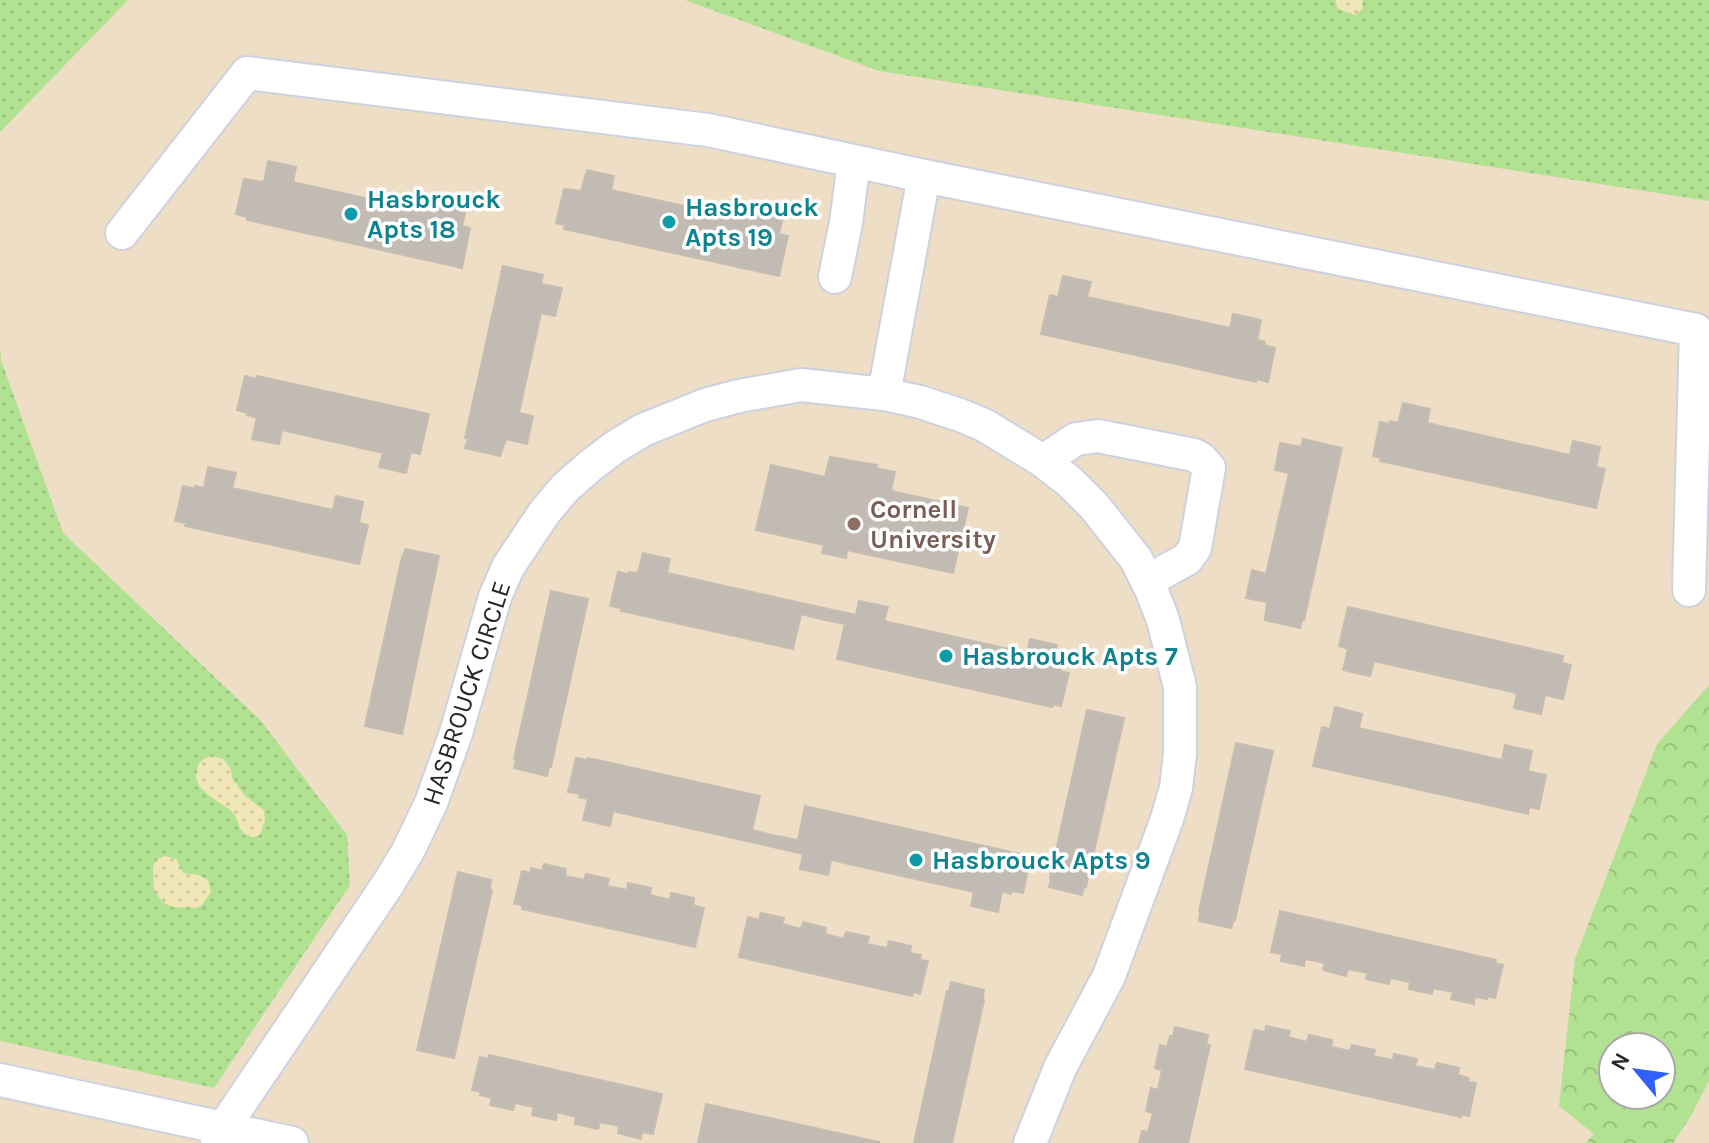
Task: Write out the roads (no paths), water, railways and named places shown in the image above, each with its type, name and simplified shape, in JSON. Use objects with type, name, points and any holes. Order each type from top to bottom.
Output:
[{"type":"street","points":[[122,233],[247,73],[708,130],[1696,330],[1689,590]]},
{"type":"street","points":[[835,277],[854,161]]},
{"type":"street","points":[[884,394],[924,176]]},
{"type":"street","name":"HASBROUCK CIRCLE","points":[[221,1135],[408,851],[431,803],[456,733],[495,597],[508,567],[544,513],[565,488],[607,453],[643,430],[705,405],[801,385],[884,394],[920,402],[984,425],[1043,461],[1094,506],[1136,559],[1163,620],[1180,687],[1180,754],[1176,788],[1120,950],[1060,1068],[1030,1143]]},
{"type":"street","points":[[1043,461],[1076,439],[1098,436],[1194,455],[1209,468],[1195,548],[1187,559],[1147,581]]},
{"type":"street","points":[[0,1080],[221,1135],[292,1143]]},
{"type":"place","name":"Hasbrouck Apts 18","points":[[351,214]]},
{"type":"place","name":"Hasbrouck Apts 19","points":[[669,222]]},
{"type":"place","name":"Cornell University","points":[[854,524]]},
{"type":"place","name":"Hasbrouck Apts 7","points":[[946,656]]},
{"type":"place","name":"Hasbrouck Apts 9","points":[[916,860]]}]
